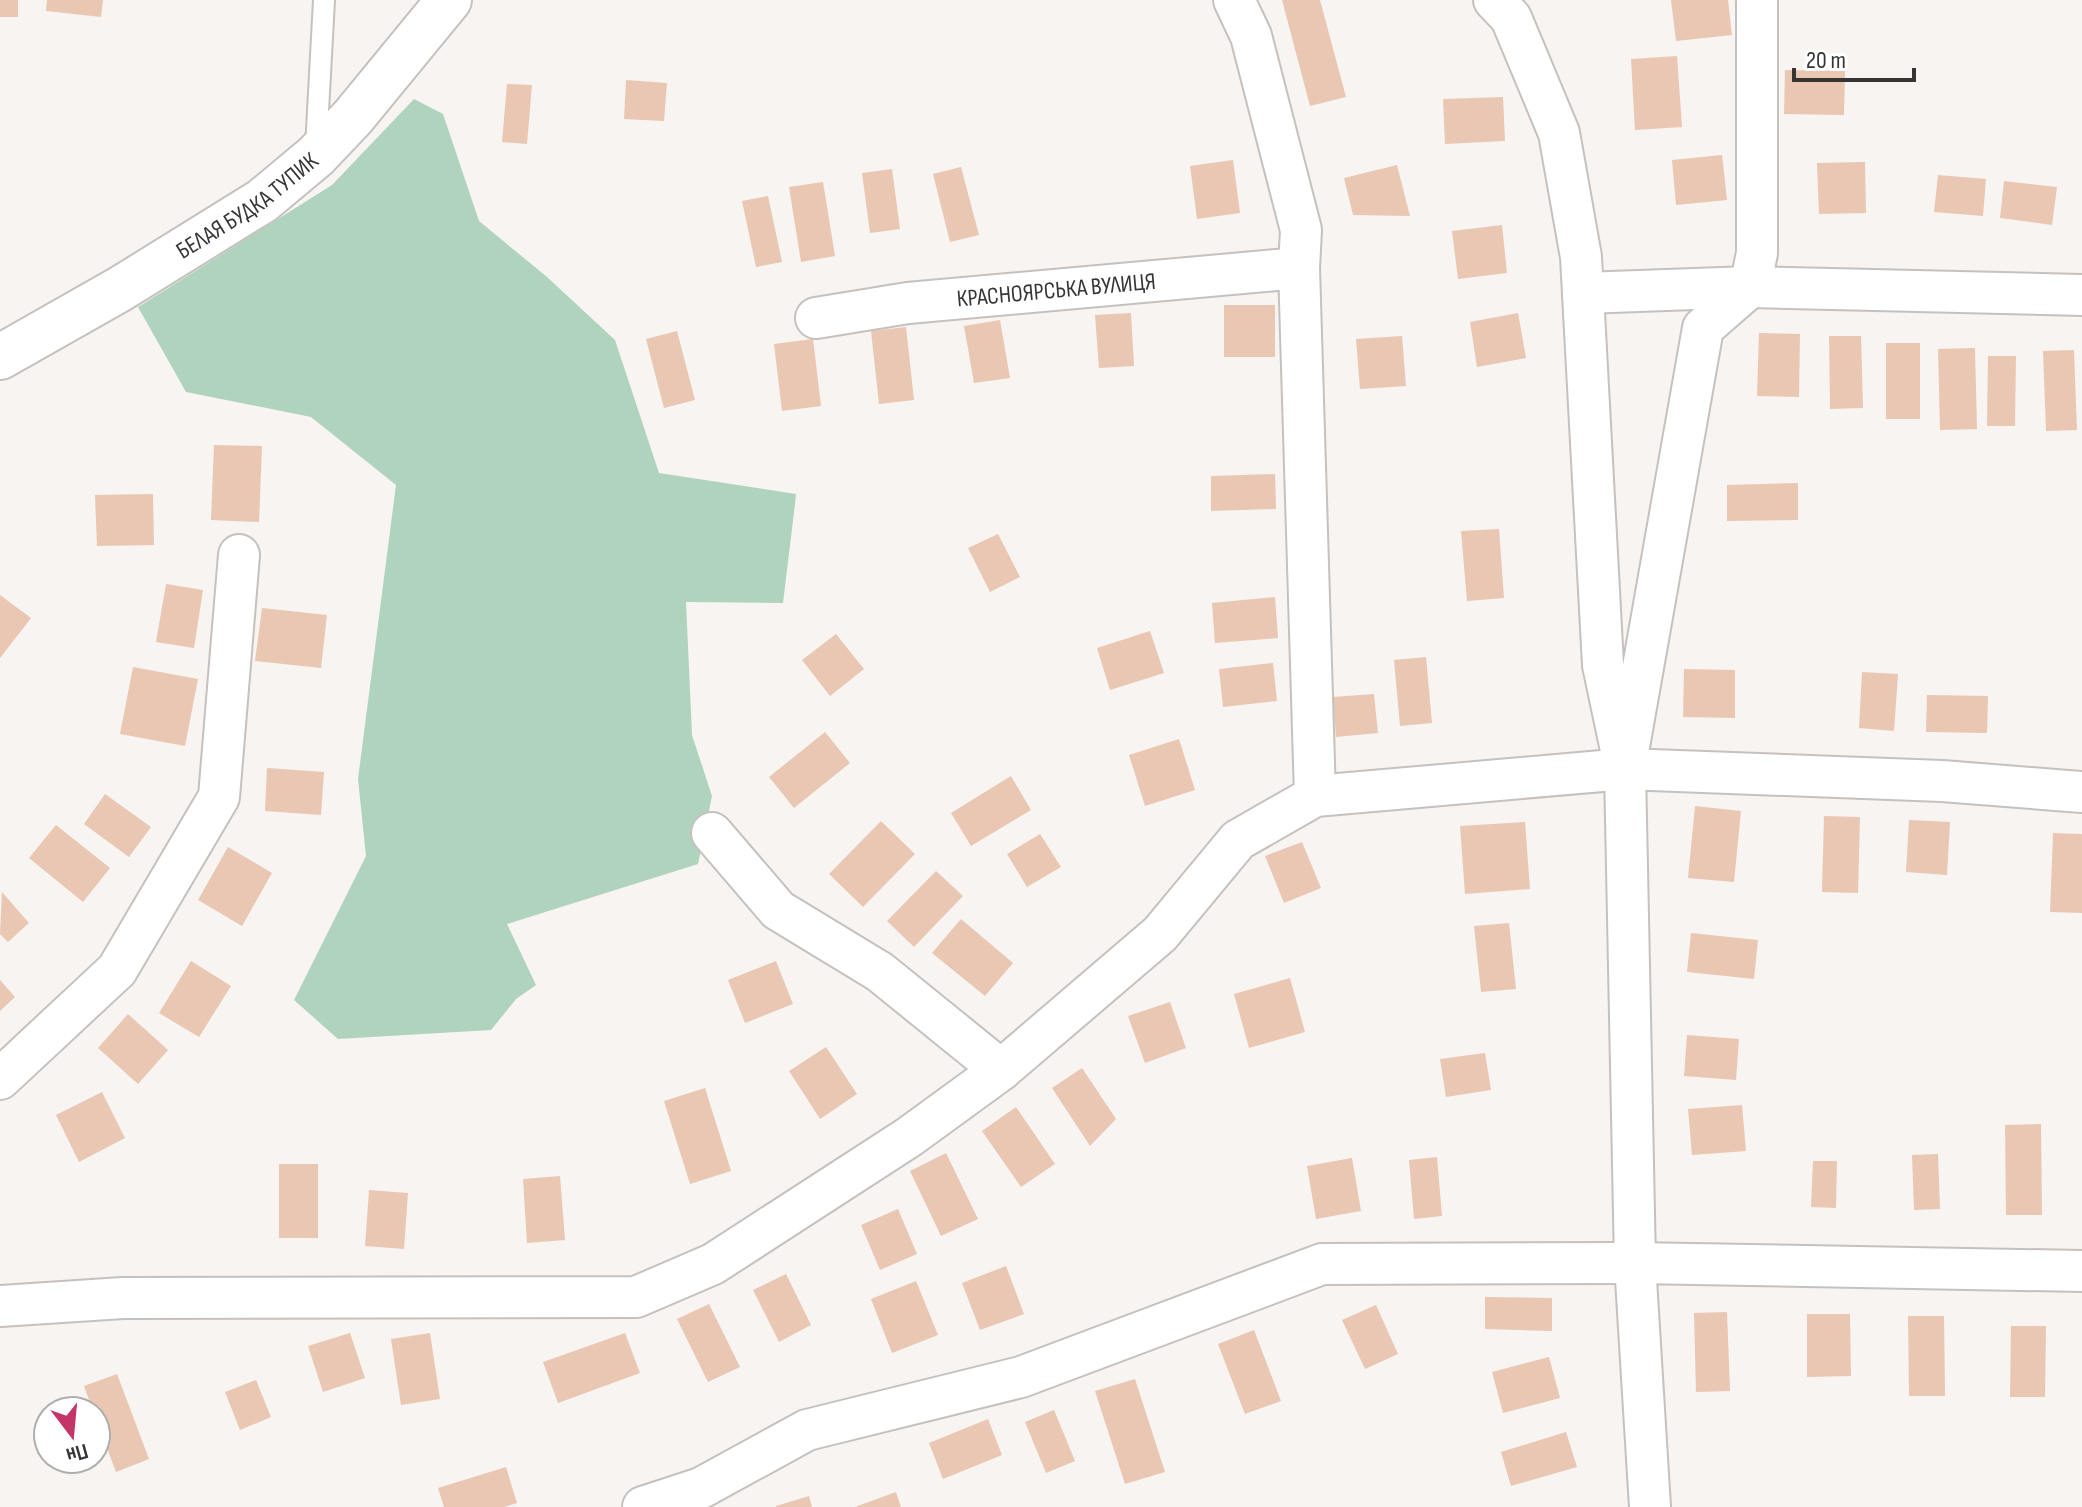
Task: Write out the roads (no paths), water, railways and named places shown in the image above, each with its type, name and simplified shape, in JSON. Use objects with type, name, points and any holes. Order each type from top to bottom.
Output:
[{"type":"street","name":"БЕЛАЯ БУДКА ТУПИК","points":[[0,357],[120,289],[262,201],[316,156],[353,117],[449,0]]},
{"type":"street","points":[[1234,0],[1251,36],[1301,230],[1299,268],[1315,796]]},
{"type":"street","points":[[1494,0],[1511,18],[1559,133],[1581,257],[1603,665],[1625,769],[1635,1263],[1650,1507]]},
{"type":"street","points":[[1625,769],[1703,328],[1750,287],[1757,253],[1757,0]]},
{"type":"street","name":"КРАСНОЯРСЬКА ВУЛИЦЯ","points":[[816,318],[908,303],[1299,268]]},
{"type":"street","points":[[1583,293],[1750,287],[2082,295]]},
{"type":"street","points":[[0,1079],[117,970],[219,797],[239,555]]},
{"type":"street","points":[[0,1306],[123,1298],[636,1297],[713,1264],[909,1137],[1001,1070],[1160,934],[1238,840],[1315,796],[1625,769],[1942,781],[2082,792]]},
{"type":"street","points":[[712,833],[778,910],[880,972],[1001,1070]]},
{"type":"street","points":[[643,1507],[701,1488],[807,1430],[1021,1377],[1322,1264],[1635,1263],[2082,1271]]},
{"type":"lane","points":[[316,156],[324,0]]}]
